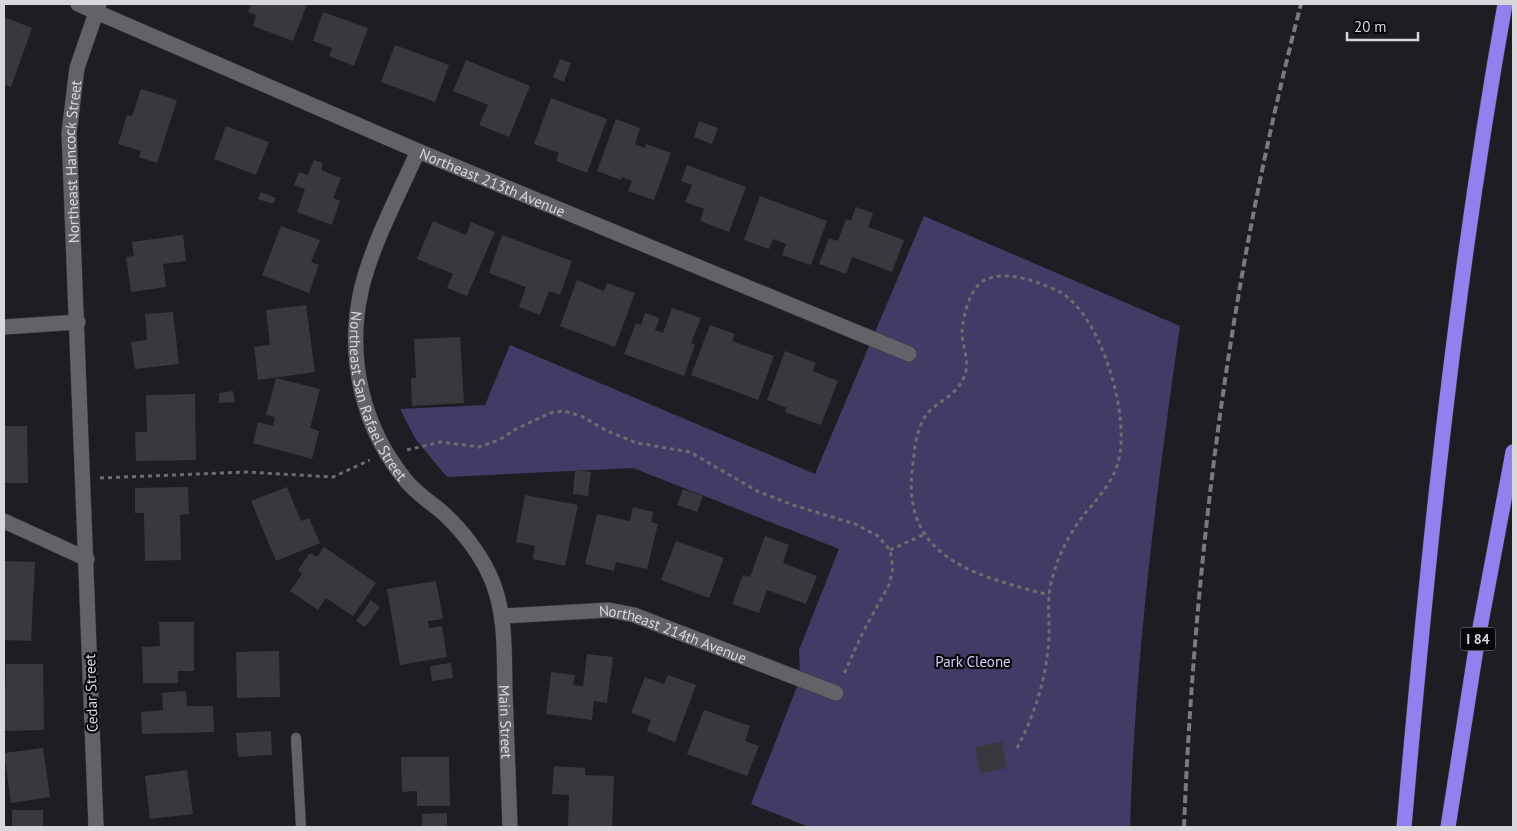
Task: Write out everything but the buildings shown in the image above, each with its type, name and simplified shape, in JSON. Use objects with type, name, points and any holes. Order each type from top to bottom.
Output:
[{"type":"highway","points":[[1404,827],[1422,615],[1449,372],[1473,192],[1505,4]]},
{"type":"highway","name":"I 84","points":[[1448,827],[1478,640],[1513,452]]},
{"type":"street","name":"Northeast 213th Avenue","points":[[78,4],[98,8],[418,152],[910,354]]},
{"type":"street","name":"Northeast Hancock Street","points":[[87,559],[70,124],[77,68],[98,8]]},
{"type":"street","name":"Northeast San Rafael Street","points":[[418,152],[369,264],[361,290],[356,318],[356,355],[364,401],[373,427],[387,453],[420,497],[442,512],[463,533],[474,549],[492,582],[503,616]]},
{"type":"street","points":[[4,327],[78,322]]},
{"type":"street","points":[[4,521],[87,559]]},
{"type":"street","name":"Cedar Street","points":[[87,559],[96,827]]},
{"type":"street","name":"Northeast 214th Avenue","points":[[503,616],[609,610],[634,615],[836,693]]},
{"type":"street","name":"Main Street","points":[[503,616],[510,827]]},
{"type":"lane","points":[[296,738],[301,827]]},
{"type":"path","points":[[1017,748],[1028,726],[1049,647],[1047,609],[1051,582],[1072,531],[1099,498],[1118,463],[1121,437],[1120,408],[1099,337],[1083,313],[1062,293],[1042,284],[999,276],[982,282],[973,294],[966,312],[962,331],[967,368],[962,381],[947,400],[927,414],[914,452],[911,482],[913,504],[917,522],[946,558],[991,579],[1049,595]]},
{"type":"path","points":[[84,480],[178,473],[247,472],[333,477],[387,453],[440,442],[479,447],[499,440],[516,428],[550,413],[564,411],[581,416],[607,431],[637,442],[690,452],[757,491],[793,505],[855,524],[878,536],[890,550],[893,568],[889,584],[863,632],[836,693]]},
{"type":"path","points":[[890,550],[925,534]]},
{"type":"green space","name":"Park Cleone","points":[[924,216],[1180,326],[1148,576],[1137,701],[1130,827],[809,827],[751,804],[800,679],[799,650],[839,549],[633,468],[447,477],[416,440],[400,409],[485,405],[510,345],[815,474]]},
{"type":"railway","points":[[1184,827],[1189,723],[1197,620],[1220,412],[1236,309],[1255,207],[1276,105],[1301,4]]}]
